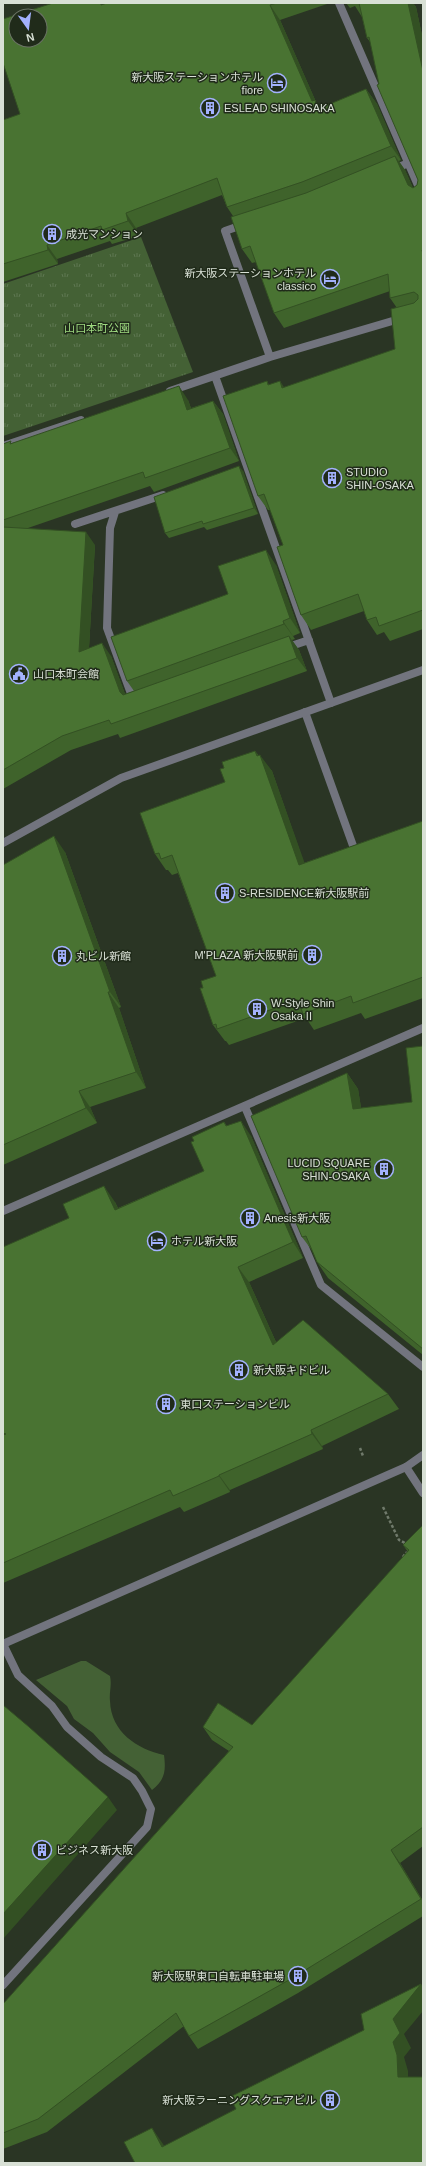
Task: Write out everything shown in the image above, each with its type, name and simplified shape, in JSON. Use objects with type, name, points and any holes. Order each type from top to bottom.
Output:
[{"type":"street","points":[[339,3],[423,197]]},
{"type":"street","points":[[387,172],[408,163]]},
{"type":"street","points":[[255,221],[225,231],[270,357]]},
{"type":"street","points":[[162,393],[270,357],[423,312]]},
{"type":"street","points":[[215,376],[243,466],[309,640],[331,703]]},
{"type":"street","points":[[3,446],[86,418]]},
{"type":"street","points":[[76,524],[174,491]]},
{"type":"street","points":[[115,512],[110,528],[107,628],[134,703],[142,700]]},
{"type":"street","points":[[277,651],[309,640]]},
{"type":"street","points":[[3,843],[120,778],[423,670]]},
{"type":"street","points":[[305,712],[356,854],[364,852]]},
{"type":"street","points":[[3,1211],[245,1108],[423,1028]]},
{"type":"street","points":[[245,1108],[321,1285],[423,1367]]},
{"type":"street","points":[[3,1985],[147,1827],[151,1809],[142,1791],[133,1778],[101,1757],[84,1743],[67,1727],[52,1706],[24,1682],[18,1674],[3,1644],[282,1520],[406,1468],[423,1455]]},
{"type":"street","points":[[406,1468],[423,1493]]},
{"type":"path","points":[[360,1448],[363,1456]]},
{"type":"path","points":[[383,1507],[399,1540],[412,1547],[402,1558],[407,1562]]},
{"type":"green space","name":"山口本町公園","points":[[141,237],[193,372],[3,436],[3,284]]},
{"type":"green space","points":[[81,1661],[86,1661],[110,1676],[110,1698],[112,1712],[115,1722],[120,1730],[135,1743],[164,1755],[164,1775],[160,1783],[152,1790],[139,1772],[110,1752],[93,1733],[74,1719],[67,1706],[36,1680]]},
{"type":"building","points":[[53,3],[101,3],[101,5],[107,3],[277,3],[270,5],[312,101],[315,100],[318,109],[366,89],[391,146],[302,182],[227,207],[217,178],[126,213],[128,221],[102,230],[101,226],[47,245],[48,250],[3,264],[3,120],[20,114],[3,63],[3,19],[8,17],[8,48],[48,48],[48,8],[37,8]]},
{"type":"building","points":[[359,3],[408,3],[423,71],[423,610],[379,626],[376,617],[367,620],[358,594],[301,615],[277,547],[283,545],[264,494],[258,496],[223,396],[267,381],[268,385],[280,381],[282,388],[395,349],[391,309],[414,303],[418,299],[418,295],[414,292],[390,298],[388,274],[274,313],[250,246],[242,249],[231,217],[306,193],[395,156],[408,185],[413,188],[417,185],[418,180],[377,85],[379,84],[369,37],[367,38]]},
{"type":"building","points":[[179,386],[187,410],[213,401],[230,448],[145,478],[143,472],[3,520],[3,444],[11,441],[10,444]]},
{"type":"building","points":[[239,466],[254,508],[203,524],[202,521],[165,533],[154,497]]},
{"type":"building","points":[[3,527],[86,532],[79,652],[102,643],[120,692],[123,695],[289,636],[297,658],[111,724],[109,720],[62,736],[3,770]]},
{"type":"building","points":[[266,550],[290,618],[283,621],[284,624],[127,681],[111,637],[228,594],[218,566]]},
{"type":"building","points":[[255,751],[257,756],[260,755],[299,865],[423,821],[423,977],[353,1003],[351,996],[303,1014],[298,1000],[217,1029],[216,1024],[213,1025],[200,988],[203,988],[201,981],[216,976],[172,855],[161,859],[159,853],[155,854],[140,813],[225,782],[220,769],[224,768],[222,762]]},
{"type":"building","points":[[54,836],[110,992],[108,992],[136,1072],[79,1091],[86,1108],[3,1145],[3,865]]},
{"type":"building","points":[[423,1046],[423,1349],[317,1262],[306,1236],[302,1237],[251,1116],[347,1073],[353,1109],[412,1102],[406,1048]]},
{"type":"building","points":[[241,1121],[293,1242],[238,1267],[273,1345],[303,1320],[388,1394],[311,1430],[312,1434],[219,1476],[173,1496],[170,1490],[3,1563],[3,1435],[6,1434],[3,1433],[3,1247],[69,1218],[63,1204],[104,1186],[115,1210],[204,1171],[191,1142],[194,1141],[192,1137],[224,1122],[226,1126]]},
{"type":"building","points":[[423,1525],[423,1827],[391,1850],[421,1899],[289,1980],[189,2036],[176,2013],[38,2119],[3,2133],[3,2004],[233,1747],[203,1727],[218,1703],[252,1725],[409,1550],[403,1545]]},
{"type":"building","name":"ビジネス新大阪","points":[[3,1705],[108,1797],[3,1914]]},
{"type":"building","points":[[421,1984],[393,2019],[400,2033],[393,2042],[397,2055],[398,2077],[423,2077],[423,2163],[135,2163],[124,2142],[152,2128],[162,2147],[236,2109],[230,2097],[364,2030],[361,2014]]},
{"type":"place","name":"新大阪ステーションホテル fiore","points":[[277,83]]},
{"type":"place","name":"ESLEAD SHINOSAKA","points":[[210,108]]},
{"type":"place","name":"成光マンション","points":[[52,234]]},
{"type":"place","name":"新大阪ステーションホテル classico","points":[[330,279]]},
{"type":"place","name":"STUDIO SHIN-OSAKA","points":[[332,478]]},
{"type":"place","name":"山口本町会館","points":[[19,674]]},
{"type":"place","name":"S-RESIDENCE新大阪駅前","points":[[225,893]]},
{"type":"place","name":"M'PLAZA 新大阪駅前","points":[[312,955]]},
{"type":"place","name":"丸ビル新館","points":[[62,956]]},
{"type":"place","name":"W-Style Shin Osaka II","points":[[257,1009]]},
{"type":"place","name":"LUCID SQUARE SHIN-OSAKA","points":[[384,1169]]},
{"type":"place","name":"Anesis新大阪","points":[[250,1218]]},
{"type":"place","name":"ホテル新大阪","points":[[157,1241]]},
{"type":"place","name":"新大阪キドビル","points":[[239,1370]]},
{"type":"place","name":"東口ステーションビル","points":[[166,1404]]},
{"type":"place","name":"ビジネス新大阪","points":[[42,1850]]},
{"type":"place","name":"新大阪駅東口自転車駐車場","points":[[298,1976]]},
{"type":"place","name":"新大阪ラーニングスクエアビル","points":[[330,2100]]}]
